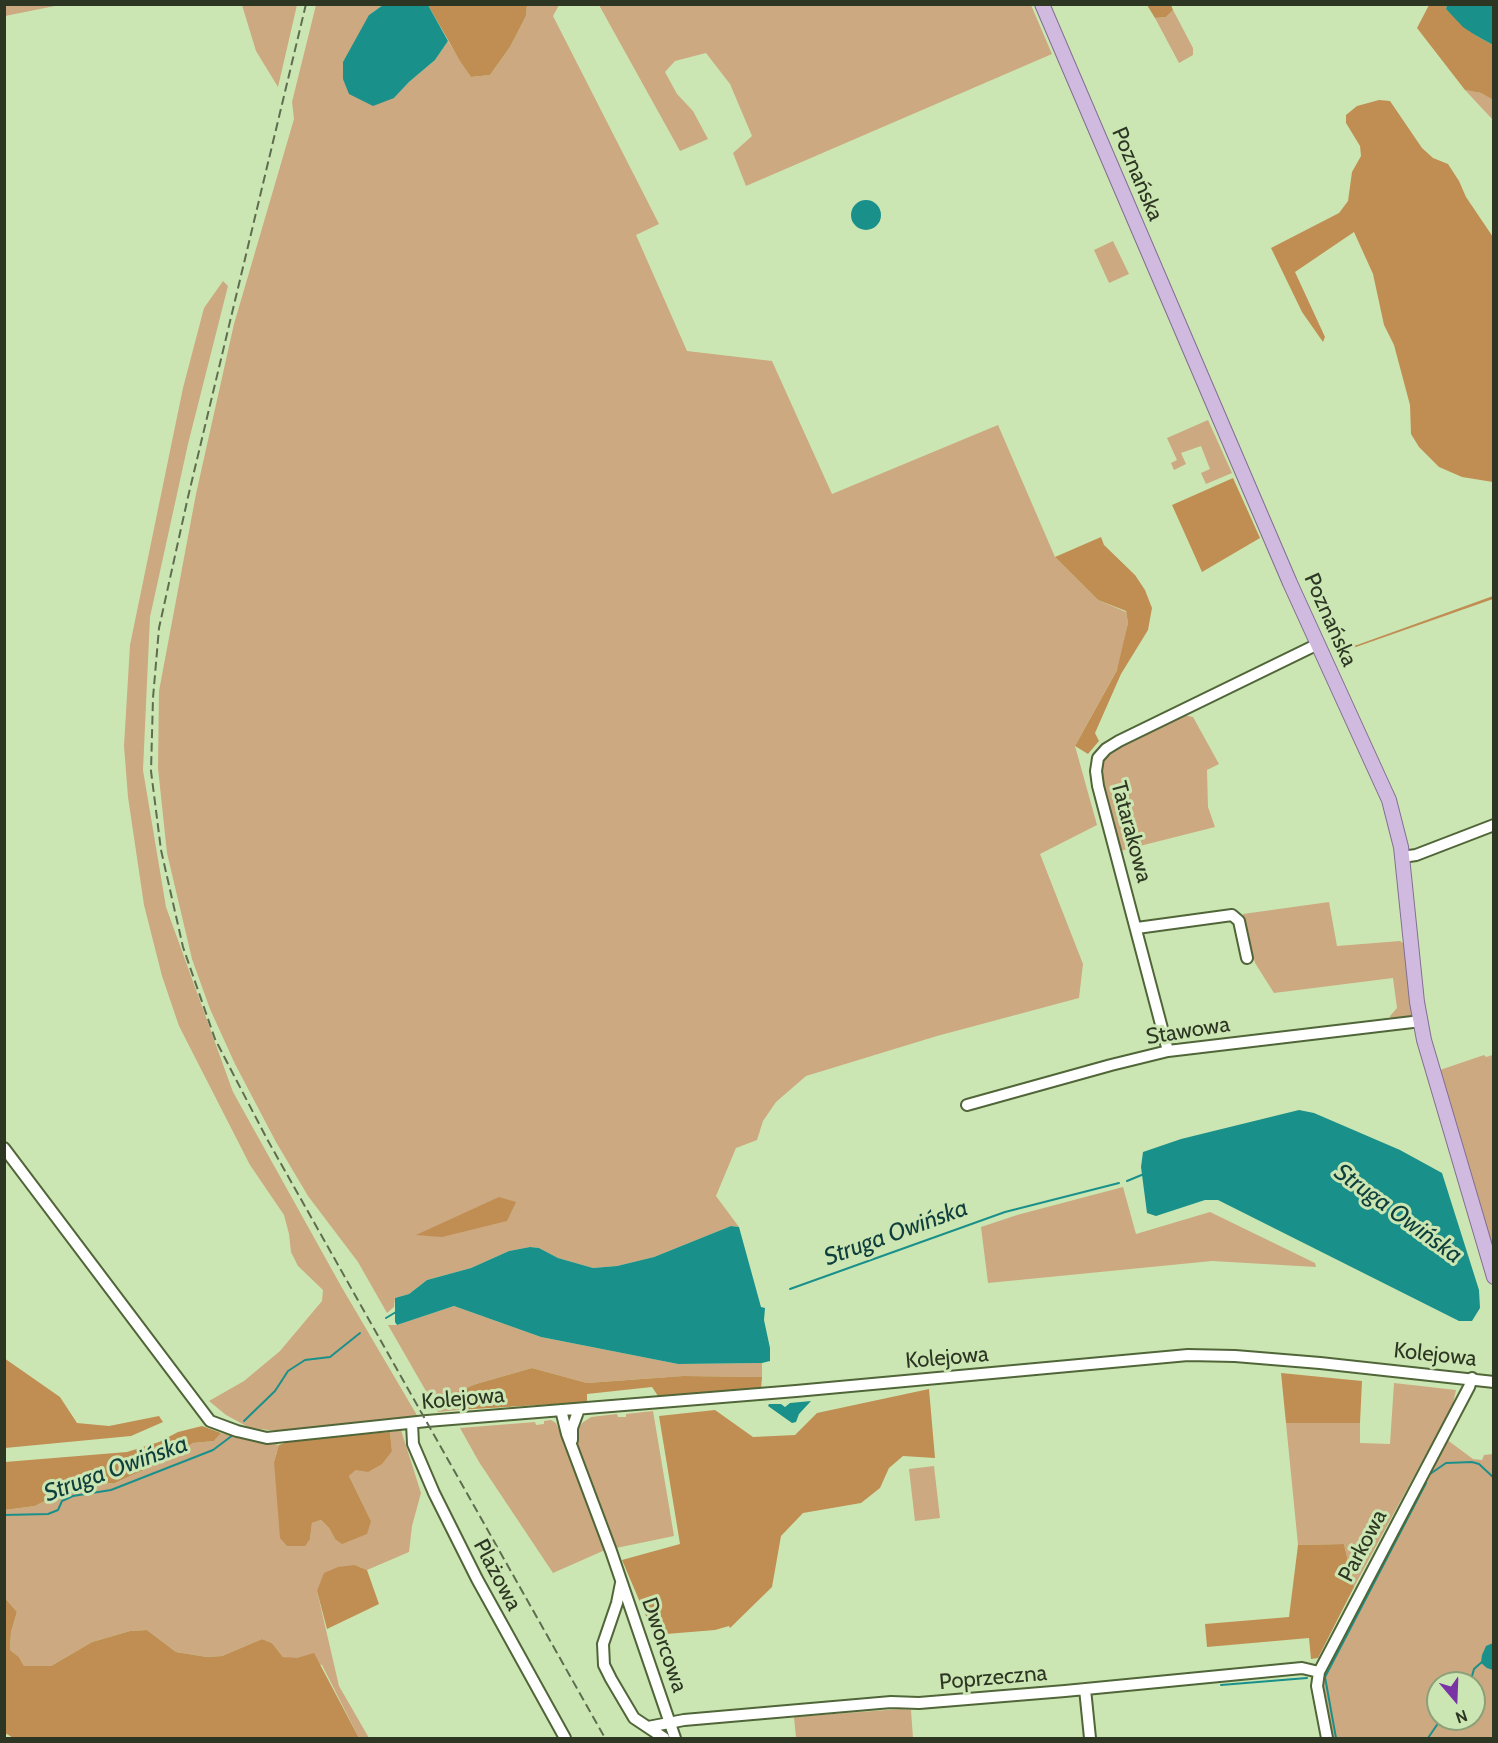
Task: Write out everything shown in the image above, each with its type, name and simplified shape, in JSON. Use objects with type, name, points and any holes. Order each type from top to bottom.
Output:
[{"type":"main road","name":"Poznańska","points":[[1042,4],[1317,644],[1385,790],[1402,857],[1420,1021],[1429,1061],[1494,1277]]},
{"type":"street","name":"Tatarakowa","points":[[1168,1051],[1096,778],[1096,764],[1101,753],[1119,741],[1317,644]]},
{"type":"street","points":[[1402,857],[1416,855],[1494,825]]},
{"type":"street","points":[[1137,928],[1232,915],[1239,921],[1247,958]]},
{"type":"street","name":"Stawowa","points":[[967,1105],[1168,1051],[1420,1021]]},
{"type":"street","name":"Kolejowa","points":[[4,1148],[210,1421],[237,1431],[267,1438],[412,1423],[1199,1355],[1320,1363],[1491,1379]]},
{"type":"street","name":"Parkowa","points":[[1326,1738],[1317,1686],[1319,1671],[1469,1388],[1472,1378]]},
{"type":"street","name":"Dworcowa","points":[[572,1444],[572,1428],[579,1409]]},
{"type":"street","name":"Dworcowa","points":[[561,1410],[675,1738]]},
{"type":"street","name":"Plażowa","points":[[412,1423],[413,1444],[434,1493],[477,1579],[565,1738]]},
{"type":"street","name":"Dworcowa","points":[[621,1580],[616,1608],[603,1644],[604,1665],[637,1721],[664,1738]]},
{"type":"street","points":[[616,1608],[623,1607],[631,1610]]},
{"type":"street","name":"Poprzeczna","points":[[670,1722],[891,1702],[919,1704],[1302,1668],[1319,1671]]},
{"type":"street","points":[[1085,1689],[1090,1738]]},
{"type":"street","points":[[648,1727],[660,1718],[665,1708]]},
{"type":"street","name":"Dworcowa","points":[[648,1727],[670,1722]]},
{"type":"shaded area","points":[[5,4],[60,4],[60,5],[5,16]]},
{"type":"shaded area","points":[[242,5],[297,5],[278,87],[256,51]]},
{"type":"shaded area","points":[[316,5],[383,5],[369,15],[394,98],[435,60],[448,41],[471,77],[490,75],[510,47],[526,16],[527,5],[559,5],[553,16],[659,224],[636,235],[687,351],[772,361],[832,494],[998,425],[1055,557],[1098,600],[1126,612],[1128,623],[1119,666],[1075,746],[1097,825],[1040,854],[1083,964],[1079,998],[937,1036],[806,1076],[776,1102],[763,1121],[757,1140],[736,1148],[716,1196],[739,1227],[731,1226],[654,1257],[617,1266],[593,1268],[558,1258],[539,1248],[530,1247],[509,1251],[471,1268],[427,1280],[409,1294],[395,1298],[394,1307],[387,1313],[358,1262],[308,1196],[276,1142],[235,1064],[210,1009],[192,959],[167,853],[158,768],[159,691],[196,494],[234,324],[294,119],[292,102]]},
{"type":"shaded area","points":[[428,5],[527,5],[526,16],[510,47],[490,75],[471,77]]},
{"type":"shaded area","points":[[599,5],[1031,5],[1052,54],[746,186],[733,153],[752,136],[730,84],[706,53],[675,61],[665,72],[677,94],[693,111],[708,139],[680,151]]},
{"type":"shaded area","points":[[1147,5],[1171,5],[1173,10],[1166,17],[1155,18]]},
{"type":"shaded area","points":[[1429,5],[1447,5],[1446,9],[1475,35],[1493,45],[1493,100],[1481,93],[1465,90],[1417,28]]},
{"type":"shaded area","points":[[1173,10],[1193,48],[1193,55],[1179,63],[1155,18],[1166,17]]},
{"type":"shaded area","points":[[1465,90],[1481,93],[1493,100],[1493,120]]},
{"type":"shaded area","points":[[1379,100],[1390,101],[1422,148],[1433,158],[1448,164],[1466,197],[1493,237],[1493,482],[1462,477],[1439,467],[1419,447],[1411,434],[1410,405],[1394,345],[1384,325],[1373,274],[1354,232],[1295,272],[1325,337],[1323,342],[1302,312],[1271,248],[1339,213],[1348,201],[1352,172],[1361,156],[1360,146],[1346,123],[1346,115],[1357,106]]},
{"type":"shaded area","points":[[1113,241],[1129,274],[1109,283],[1094,250]]},
{"type":"shaded area","points":[[223,281],[228,286],[188,444],[150,617],[143,770],[166,907],[233,1092],[341,1286],[418,1417],[282,1431],[250,1428],[226,1415],[209,1401],[244,1381],[280,1351],[322,1301],[323,1290],[298,1266],[291,1252],[284,1215],[250,1165],[179,1026],[162,976],[144,905],[128,797],[124,746],[130,645],[183,388],[204,308]]},
{"type":"shaded area","points":[[1208,420],[1232,473],[1206,484],[1201,473],[1210,469],[1201,446],[1181,453],[1186,464],[1174,470],[1171,463],[1177,460],[1167,438]]},
{"type":"shaded area","points":[[1233,478],[1260,538],[1202,572],[1172,505]]},
{"type":"shaded area","points":[[1101,537],[1104,545],[1135,575],[1145,590],[1152,608],[1148,630],[1121,674],[1095,733],[1099,741],[1088,754],[1075,746],[1117,670],[1128,623],[1126,611],[1098,600],[1055,557]]},
{"type":"shaded area","points":[[1493,596],[1493,599],[1336,654],[1347,644],[1357,645]]},
{"type":"shaded area","points":[[1183,715],[1193,717],[1219,764],[1207,770],[1208,807],[1215,827],[1120,851],[1100,782],[1099,767],[1103,757],[1114,748]]},
{"type":"shaded area","points":[[1329,902],[1337,946],[1400,941],[1406,945],[1414,1012],[1407,1020],[1391,1020],[1390,1016],[1397,1008],[1393,978],[1274,993],[1255,963],[1243,914]]},
{"type":"shaded area","points":[[1484,1055],[1486,1057],[1493,1055],[1493,1253],[1440,1072],[1440,1070]]},
{"type":"shaded area","points":[[1123,1187],[1136,1234],[1210,1212],[1315,1263],[1316,1267],[1212,1261],[988,1283],[981,1227]]},
{"type":"shaded area","points":[[499,1197],[516,1202],[507,1221],[442,1237],[416,1235]]},
{"type":"shaded area","points":[[454,1306],[541,1337],[678,1364],[762,1363],[762,1377],[683,1376],[587,1383],[532,1368],[476,1384],[458,1392],[458,1410],[438,1412],[388,1325],[397,1325]]},
{"type":"shaded area","points":[[4,1358],[60,1397],[77,1423],[109,1426],[159,1416],[163,1422],[131,1436],[5,1448]]},
{"type":"shaded area","points":[[532,1368],[587,1383],[683,1376],[762,1377],[761,1389],[660,1399],[652,1387],[587,1394],[587,1402],[458,1410],[457,1392],[476,1384]]},
{"type":"shaded area","points":[[1281,1373],[1362,1381],[1360,1423],[1286,1423]]},
{"type":"shaded area","points":[[1394,1383],[1456,1390],[1453,1404],[1354,1587],[1344,1544],[1298,1545],[1286,1423],[1360,1423],[1360,1443],[1390,1444]]},
{"type":"shaded area","points":[[929,1389],[935,1458],[903,1456],[889,1468],[880,1488],[861,1503],[803,1513],[781,1536],[772,1587],[730,1628],[729,1626],[715,1630],[654,1635],[622,1560],[680,1544],[659,1416],[715,1410],[753,1437],[795,1435],[817,1413]]},
{"type":"shaded area","points":[[653,1411],[674,1536],[616,1548],[577,1444],[577,1432],[582,1423],[591,1417],[617,1414],[618,1417],[626,1417],[626,1414]]},
{"type":"shaded area","points":[[551,1420],[556,1423],[561,1434],[605,1550],[553,1573],[479,1462],[460,1428],[535,1422],[536,1425]]},
{"type":"shaded area","points":[[202,1426],[221,1433],[214,1441],[193,1443],[159,1463],[115,1483],[77,1485],[35,1506],[5,1510],[5,1462],[127,1452],[159,1442],[178,1432]]},
{"type":"shaded area","points":[[401,1430],[421,1493],[412,1526],[409,1552],[367,1570],[355,1565],[317,1591],[339,1686],[369,1738],[359,1738],[322,1665],[283,1657],[272,1643],[262,1639],[222,1656],[207,1657],[176,1652],[147,1630],[130,1631],[92,1642],[51,1666],[34,1667],[24,1666],[19,1657],[10,1650],[11,1632],[17,1612],[5,1598],[5,1510],[35,1506],[77,1485],[115,1483],[159,1463],[193,1443],[214,1441],[221,1433],[279,1445],[274,1462],[310,1539],[312,1523],[321,1520],[335,1539],[371,1521],[349,1476],[392,1451],[390,1432]]},
{"type":"shaded area","points":[[390,1432],[392,1451],[382,1464],[368,1472],[356,1470],[349,1476],[371,1521],[367,1534],[342,1544],[335,1539],[321,1520],[312,1523],[310,1539],[305,1546],[287,1546],[280,1538],[274,1462],[279,1445],[293,1440]]},
{"type":"shaded area","points":[[1446,1439],[1473,1459],[1482,1460],[1484,1455],[1493,1454],[1493,1738],[1333,1738],[1321,1675]]},
{"type":"shaded area","points":[[934,1466],[940,1518],[915,1521],[909,1469]]},
{"type":"shaded area","points":[[1344,1544],[1354,1587],[1318,1658],[1311,1659],[1309,1638],[1207,1647],[1205,1624],[1289,1617],[1298,1545]]},
{"type":"shaded area","points":[[355,1565],[367,1570],[379,1604],[327,1629],[317,1591],[324,1573],[338,1567]]},
{"type":"shaded area","points":[[5,1598],[17,1612],[11,1632],[10,1650],[19,1657],[24,1666],[51,1666],[92,1642],[130,1631],[147,1630],[176,1652],[207,1657],[222,1656],[262,1639],[272,1643],[283,1657],[297,1658],[314,1653],[359,1738],[13,1738],[5,1735]]},
{"type":"shaded area","points":[[911,1710],[913,1738],[796,1738],[794,1717]]},
{"type":"water","points":[[383,5],[428,5],[448,41],[435,60],[394,98],[373,106],[349,94],[343,79],[343,62],[369,15]]},
{"type":"water","points":[[1447,5],[1493,5],[1493,45],[1463,27],[1446,9]]},
{"type":"water","points":[[866,200],[877,204],[881,215],[877,226],[866,230],[855,226],[851,215],[855,204]]},
{"type":"water","points":[[1299,1110],[1314,1113],[1400,1150],[1442,1173],[1479,1290],[1480,1308],[1472,1321],[1459,1321],[1218,1200],[1205,1200],[1156,1216],[1147,1213],[1141,1167],[1143,1152],[1181,1139]]},
{"type":"water","points":[[731,1226],[739,1227],[761,1307],[765,1308],[764,1320],[770,1348],[770,1361],[678,1364],[541,1337],[454,1306],[397,1325],[395,1322],[395,1298],[409,1294],[427,1280],[471,1268],[509,1251],[530,1247],[539,1248],[558,1258],[593,1268],[617,1266],[654,1257]]},
{"type":"water","points":[[811,1401],[799,1414],[796,1422],[792,1423],[768,1406],[769,1404],[781,1404],[785,1407],[790,1403]]},
{"type":"water","points":[[1493,1643],[1493,1670],[1481,1663],[1486,1646]]},
{"type":"waterway","name":"Struga Owińska","points":[[1127,1181],[1144,1174]]},
{"type":"waterway","name":"Struga Owińska","points":[[790,1289],[1005,1212],[1119,1183]]},
{"type":"waterway","points":[[386,1318],[396,1312]]},
{"type":"waterway","points":[[244,1421],[275,1391],[288,1371],[305,1360],[330,1357],[360,1333]]},
{"type":"waterway","name":"Struga Owińska","points":[[4,1515],[48,1514],[58,1510],[62,1501],[73,1496],[111,1490],[213,1450],[233,1435]]},
{"type":"waterway","points":[[1430,1474],[1446,1463],[1472,1462],[1479,1464],[1494,1478]]},
{"type":"waterway","points":[[1336,1738],[1325,1677],[1426,1483]]},
{"type":"waterway","points":[[1473,1671],[1483,1661]]},
{"type":"waterway","points":[[1221,1685],[1307,1678]]},
{"type":"waterway","points":[[1428,1738],[1433,1731]]},
{"type":"railway","points":[[306,4],[188,497],[159,628],[153,698],[151,771],[161,850],[183,947],[215,1039],[267,1139],[605,1738]]}]
